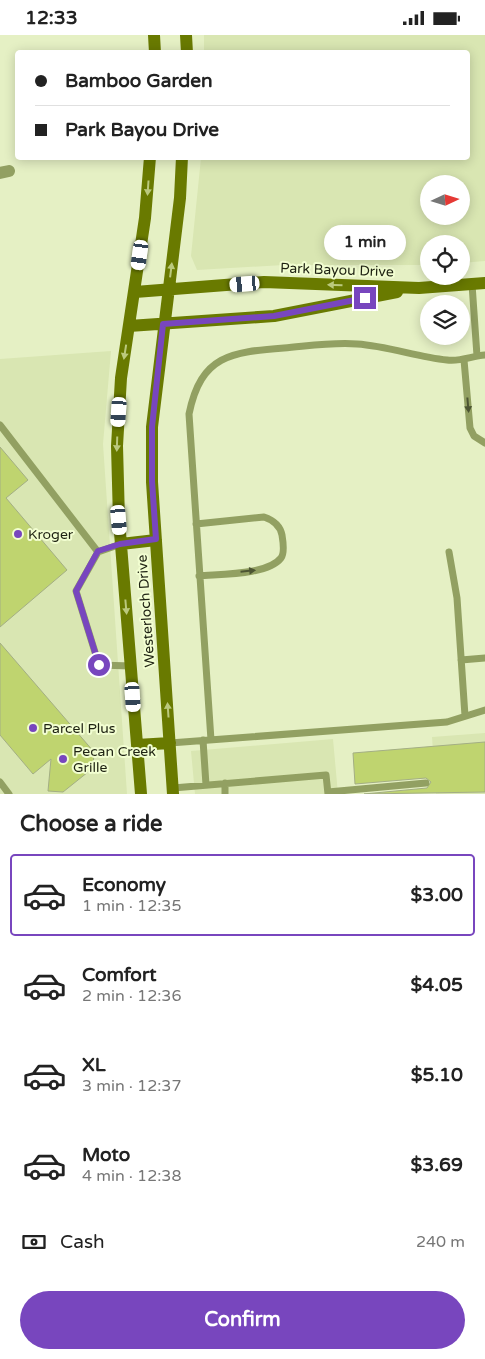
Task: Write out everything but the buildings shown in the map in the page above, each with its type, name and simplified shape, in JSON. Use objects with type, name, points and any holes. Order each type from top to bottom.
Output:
[{"type":"street","points":[[154,35],[155,50]]},
{"type":"street","points":[[186,35],[187,50]]},
{"type":"street","name":"Westerloch Drive","points":[[141,794],[120,544],[117,446],[121,378],[146,218],[150,160]]},
{"type":"street","name":"Westerloch Drive","points":[[173,791],[152,481],[152,427],[163,324],[180,198],[182,160]]},
{"type":"street","name":"Park Bayou Drive","points":[[135,292],[264,282],[419,288],[485,283]]},
{"type":"street","name":"Park Bayou Drive","points":[[130,326],[274,316],[419,288]]},
{"type":"street","points":[[120,544],[156,539]]},
{"type":"street","points":[[137,745],[170,743]]},
{"type":"lane","points":[[472,284],[476,356]]},
{"type":"lane","points":[[206,785],[207,740],[189,414],[193,394],[202,377],[214,365],[230,356],[246,351],[339,343],[377,346],[449,361],[485,355]]},
{"type":"lane","points":[[464,360],[470,428],[474,436],[485,443]]},
{"type":"lane","points":[[0,425],[98,551]]},
{"type":"lane","points":[[196,524],[264,517],[271,519],[278,526],[282,534],[283,552],[281,557],[263,569],[199,577]]},
{"type":"lane","points":[[120,544],[98,551],[76,591],[99,665],[131,665]]},
{"type":"lane","points":[[449,552],[457,598],[465,716]]},
{"type":"lane","points":[[461,660],[485,659]]},
{"type":"lane","points":[[170,743],[447,722],[485,710]]},
{"type":"lane","points":[[173,791],[225,783],[326,775],[328,793],[426,783]]},
{"type":"lane","points":[[0,783],[9,794]]},
{"type":"lane","points":[[225,783],[226,794]]},
{"type":"shaded area","points":[[204,35],[485,35],[485,261],[470,262],[470,235],[420,235],[420,265],[284,265],[197,270],[191,256],[201,160],[470,160],[470,50],[204,50]]},
{"type":"shaded area","points":[[111,351],[103,444],[127,794],[0,794],[0,359]]},
{"type":"shaded area","points":[[485,733],[485,794],[436,794],[432,737]]},
{"type":"shaded area","points":[[333,739],[338,794],[195,794],[191,751]]},
{"type":"place","name":"Kroger","points":[[18,534]]},
{"type":"place","name":"Parcel Plus","points":[[33,728]]},
{"type":"place","name":"Pecan Creek Grille","points":[[63,759]]},
{"type":"route","points":[[99,665],[76,591],[98,551],[120,544],[156,539],[152,481],[152,427],[163,324],[274,316],[365,298]]}]
